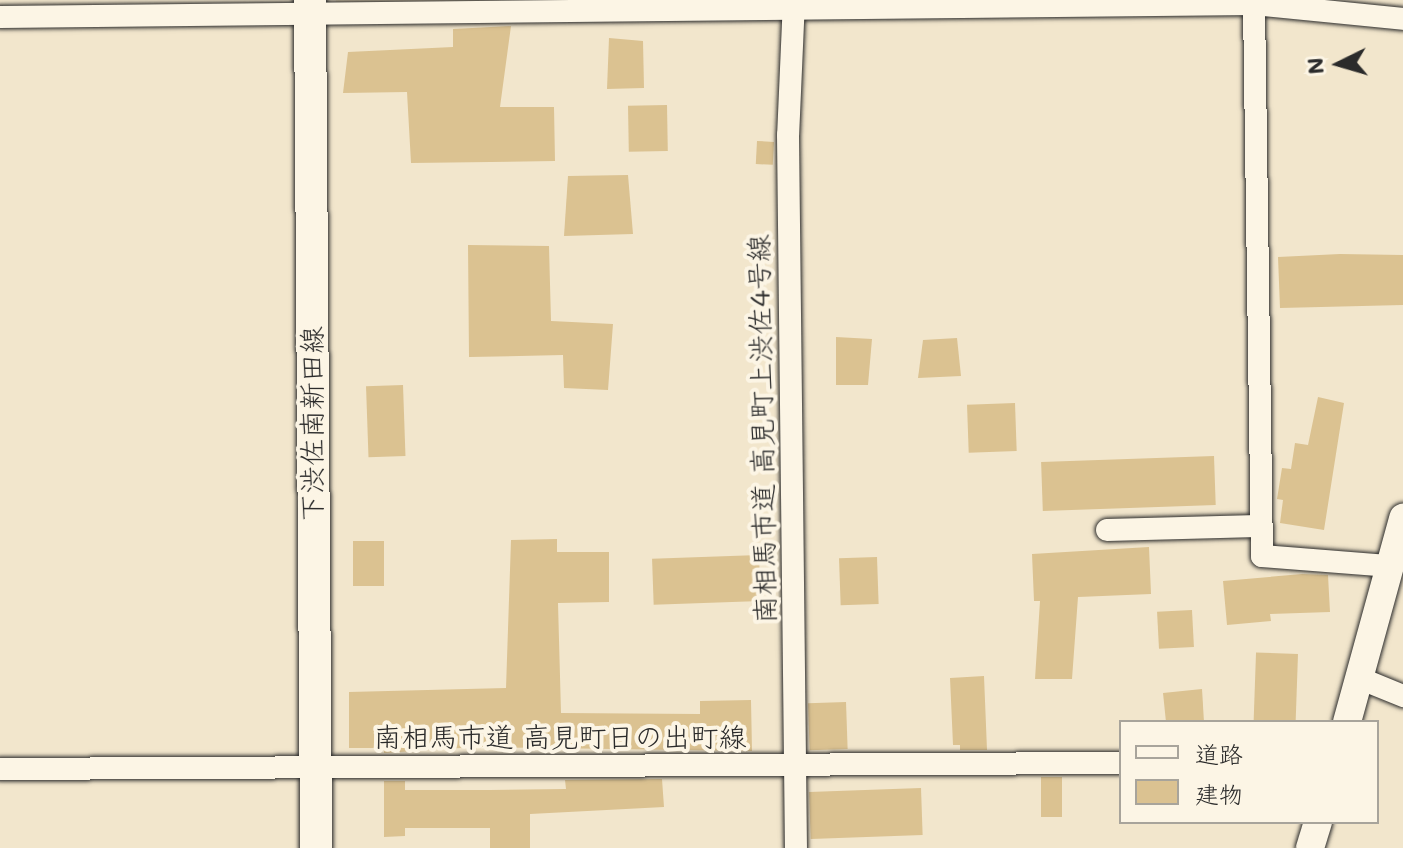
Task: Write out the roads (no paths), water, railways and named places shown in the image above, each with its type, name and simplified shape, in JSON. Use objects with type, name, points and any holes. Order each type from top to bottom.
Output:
[{"type":"main road","name":"下渋佐南新田線","points":[[310,7],[313,767],[316,848]]},
{"type":"street","name":"南相馬市道 高見町上渋佐4号線","points":[[794,4],[788,151],[796,848]]},
{"type":"street","points":[[1254,4],[1258,526],[1262,556],[1388,566]]},
{"type":"street","points":[[0,17],[310,7],[1254,4],[1370,7],[1403,19]]},
{"type":"street","points":[[1348,720],[1403,518]]},
{"type":"street","points":[[1107,530],[1258,526]]},
{"type":"street","points":[[1359,678],[1403,696]]},
{"type":"street","name":"南相馬市道 高見町日の出町線","points":[[0,769],[1119,763]]},
{"type":"street","points":[[1310,848],[1317,824]]}]
